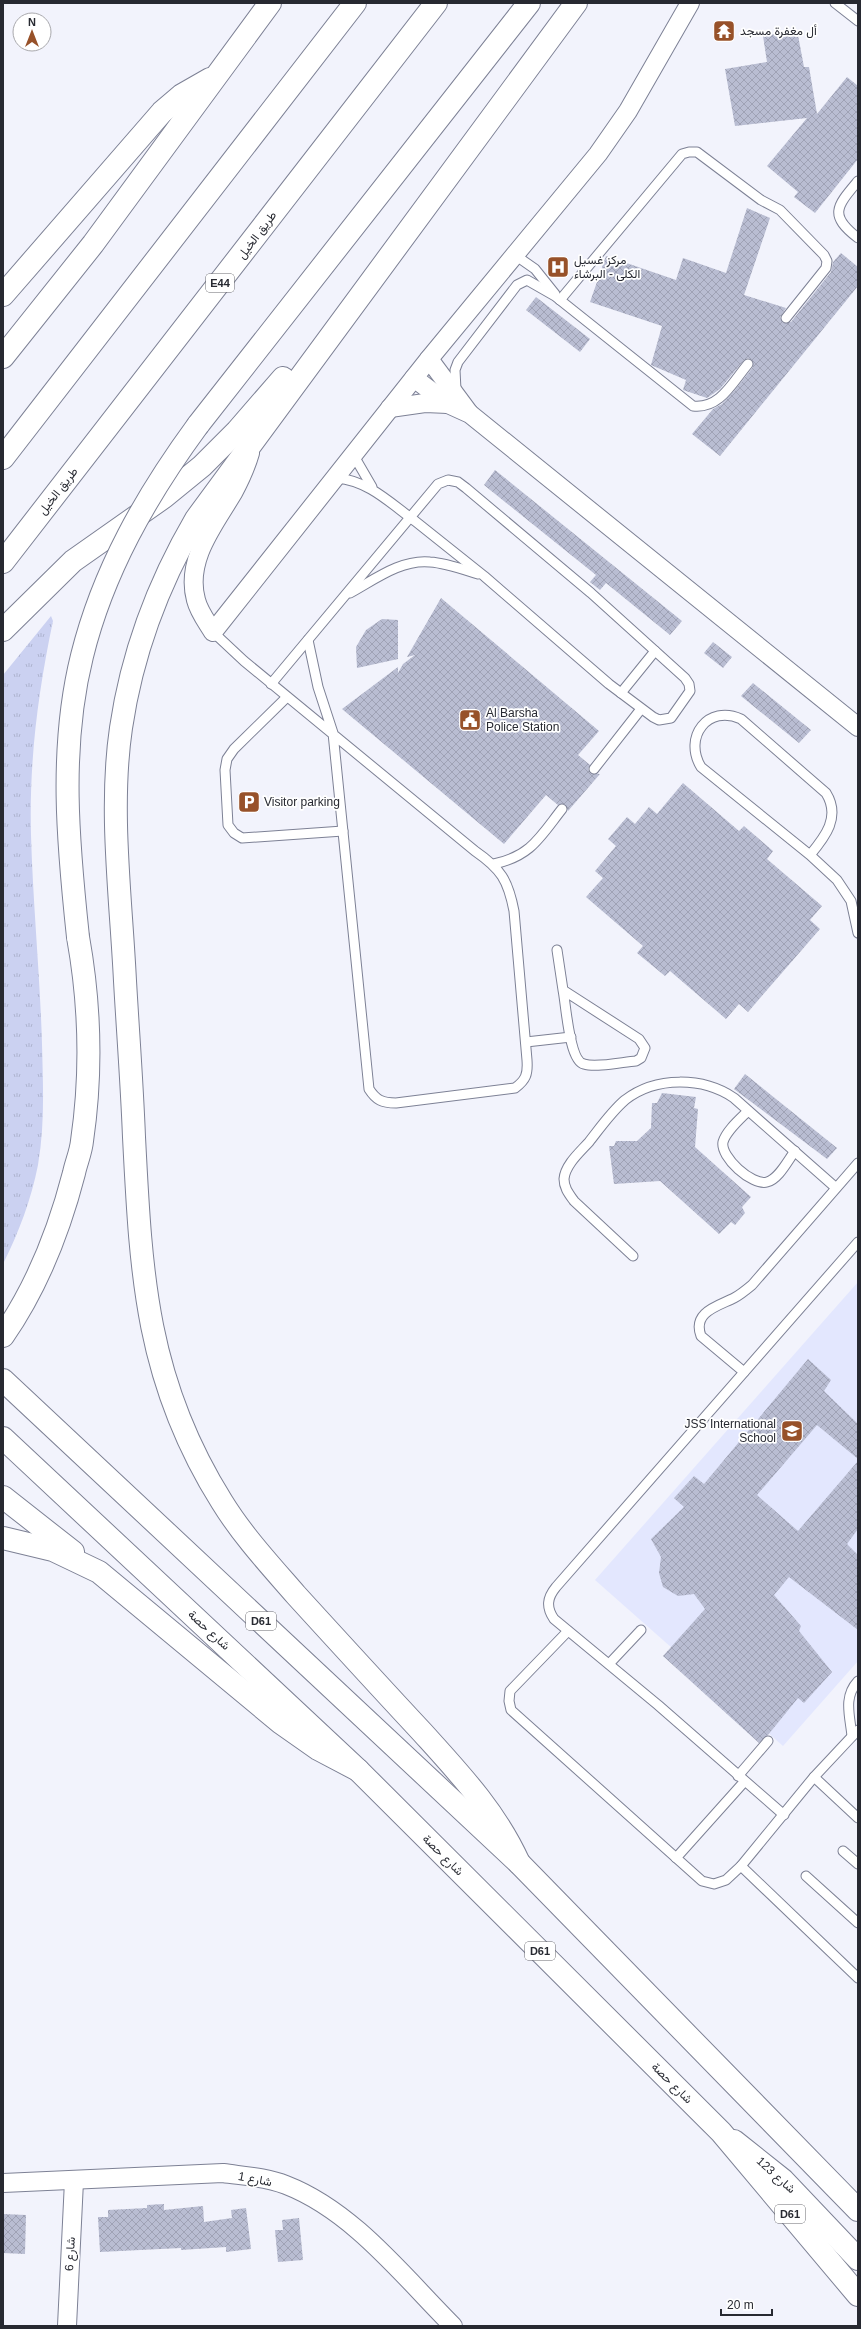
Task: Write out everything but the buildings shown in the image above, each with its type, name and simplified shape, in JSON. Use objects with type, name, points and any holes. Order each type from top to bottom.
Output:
[{"type":"main road","points":[[3,357],[93,244],[270,3]]},
{"type":"main road","points":[[3,458],[354,3]]},
{"type":"main road","name":"طريق الخيل","points":[[3,562],[436,3]]},
{"type":"main road","points":[[3,1336],[30,1294],[50,1246],[68,1193],[82,1142],[89,1014],[70,864],[68,796],[71,728],[82,657],[103,591],[132,526],[163,475],[198,425],[529,3]]},
{"type":"main road","points":[[519,1863],[503,1830],[474,1789],[267,1562],[223,1504],[188,1440],[173,1406],[152,1334],[138,1225],[116,804],[120,730],[140,645],[148,617],[168,569],[196,519],[340,321],[576,3]]},
{"type":"main road","points":[[3,296],[162,112],[182,95],[216,76]]},
{"type":"main road","points":[[3,630],[73,561],[164,497],[202,466],[237,431],[311,347],[340,321]]},
{"type":"main road","name":"D61","points":[[3,1380],[40,1412],[519,1863],[858,2210]]},
{"type":"main road","name":"شارع حصة","points":[[3,1438],[358,1770],[721,2132],[858,2295]]},
{"type":"main road","points":[[3,1497],[99,1572],[281,1723],[318,1749],[358,1770]]},
{"type":"main road","points":[[3,1538],[53,1550],[99,1572]]},
{"type":"main road","name":"شارع 123","points":[[721,2132],[783,2180],[858,2259]]},
{"type":"street","points":[[254,441],[240,480],[202,545],[194,570],[196,599],[203,616],[213,632],[337,478],[429,359],[582,175],[613,133],[690,3]]},
{"type":"street","points":[[429,359],[452,400]]},
{"type":"street","points":[[414,378],[452,400],[470,414],[858,727]]},
{"type":"street","points":[[390,408],[452,400]]},
{"type":"street","name":"شارع 1","points":[[3,2183],[74,2182],[223,2173],[254,2177],[285,2185],[314,2198],[340,2215],[453,2326]]},
{"type":"street","name":"شارع 6","points":[[67,2326],[74,2182]]},
{"type":"lane","points":[[835,3],[858,21]]},
{"type":"lane","points":[[558,298],[682,154],[697,152],[760,200],[780,210],[824,255],[827,261],[826,268],[786,318]]},
{"type":"lane","points":[[858,181],[842,201],[839,210],[839,219],[843,227],[858,238]]},
{"type":"lane","points":[[515,255],[539,273],[558,298]]},
{"type":"lane","points":[[452,400],[455,370],[458,362],[517,285],[523,280],[530,281],[558,298],[693,406],[704,407],[714,404],[748,364]]},
{"type":"lane","points":[[354,456],[363,474],[375,490]]},
{"type":"lane","points":[[271,684],[409,516],[438,484],[448,480],[458,482],[591,593],[685,678],[689,684],[690,691],[674,715],[667,720],[656,719],[641,710],[484,576],[409,516],[375,490],[353,480],[337,478]]},
{"type":"lane","points":[[345,595],[395,568],[411,563],[430,562],[484,576]]},
{"type":"lane","points":[[213,632],[271,684],[333,733],[494,864],[504,878],[511,894],[514,911],[528,1071],[524,1081],[515,1088],[396,1103],[385,1103],[375,1098],[369,1089],[333,733],[318,687],[308,640]]},
{"type":"lane","points":[[621,694],[655,651]]},
{"type":"lane","points":[[287,697],[234,749],[227,759],[225,770],[228,825],[234,833],[242,838],[343,831]]},
{"type":"lane","points":[[594,769],[641,710]]},
{"type":"lane","points":[[810,855],[824,838],[831,824],[832,810],[826,793],[741,719],[724,715],[707,721],[699,730],[695,741],[695,752],[701,767],[810,855],[844,890],[855,914],[858,933]]},
{"type":"lane","points":[[494,864],[512,860],[528,851],[562,809]]},
{"type":"lane","points":[[557,950],[563,990],[571,1037],[576,1059],[584,1064],[636,1061],[644,1054],[643,1043],[639,1039],[563,990]]},
{"type":"lane","points":[[526,1042],[571,1037]]},
{"type":"lane","points":[[633,1256],[570,1196],[564,1186],[564,1180],[567,1168],[620,1105],[631,1096],[650,1088],[681,1082],[707,1085],[727,1094],[748,1110],[835,1187]]},
{"type":"lane","points":[[748,1110],[725,1138],[723,1148],[728,1158],[750,1178],[760,1183],[771,1180],[795,1151]]},
{"type":"lane","points":[[744,1372],[701,1336],[699,1330],[702,1317],[714,1306],[733,1298],[752,1285],[835,1187],[858,1163]]},
{"type":"lane","points":[[784,1815],[609,1664],[568,1631],[549,1612],[548,1603],[550,1594],[858,1242]]},
{"type":"lane","points":[[609,1664],[641,1630]]},
{"type":"lane","points":[[568,1631],[510,1691],[509,1701],[512,1710],[702,1881],[714,1884],[726,1880],[741,1866],[814,1777],[855,1733],[848,1700],[851,1689],[858,1681]]},
{"type":"lane","points":[[676,1858],[741,1779],[768,1741]]},
{"type":"lane","points":[[814,1777],[858,1818]]},
{"type":"lane","points":[[843,1851],[858,1864]]},
{"type":"lane","points":[[741,1866],[858,1978]]},
{"type":"lane","points":[[806,1876],[858,1923]]},
{"type":"shaded area","name":"JSS International School","points":[[858,1282],[858,1661],[783,1746],[595,1580]]},
{"type":"green space","points":[[51,616],[53,621],[39,701],[31,781],[32,861],[42,1044],[42,1135],[38,1165],[28,1203],[3,1264],[3,675]]},
{"type":"place","name":"أل مغفرة مسجد","points":[[724,31]]},
{"type":"place","name":"مركز غسيل الكلى - البرشاء","points":[[558,267]]},
{"type":"place","name":"Al Barsha Police Station","points":[[470,720]]},
{"type":"place","name":"Visitor parking","points":[[249,802]]},
{"type":"place","name":"JSS International School","points":[[792,1431]]}]
